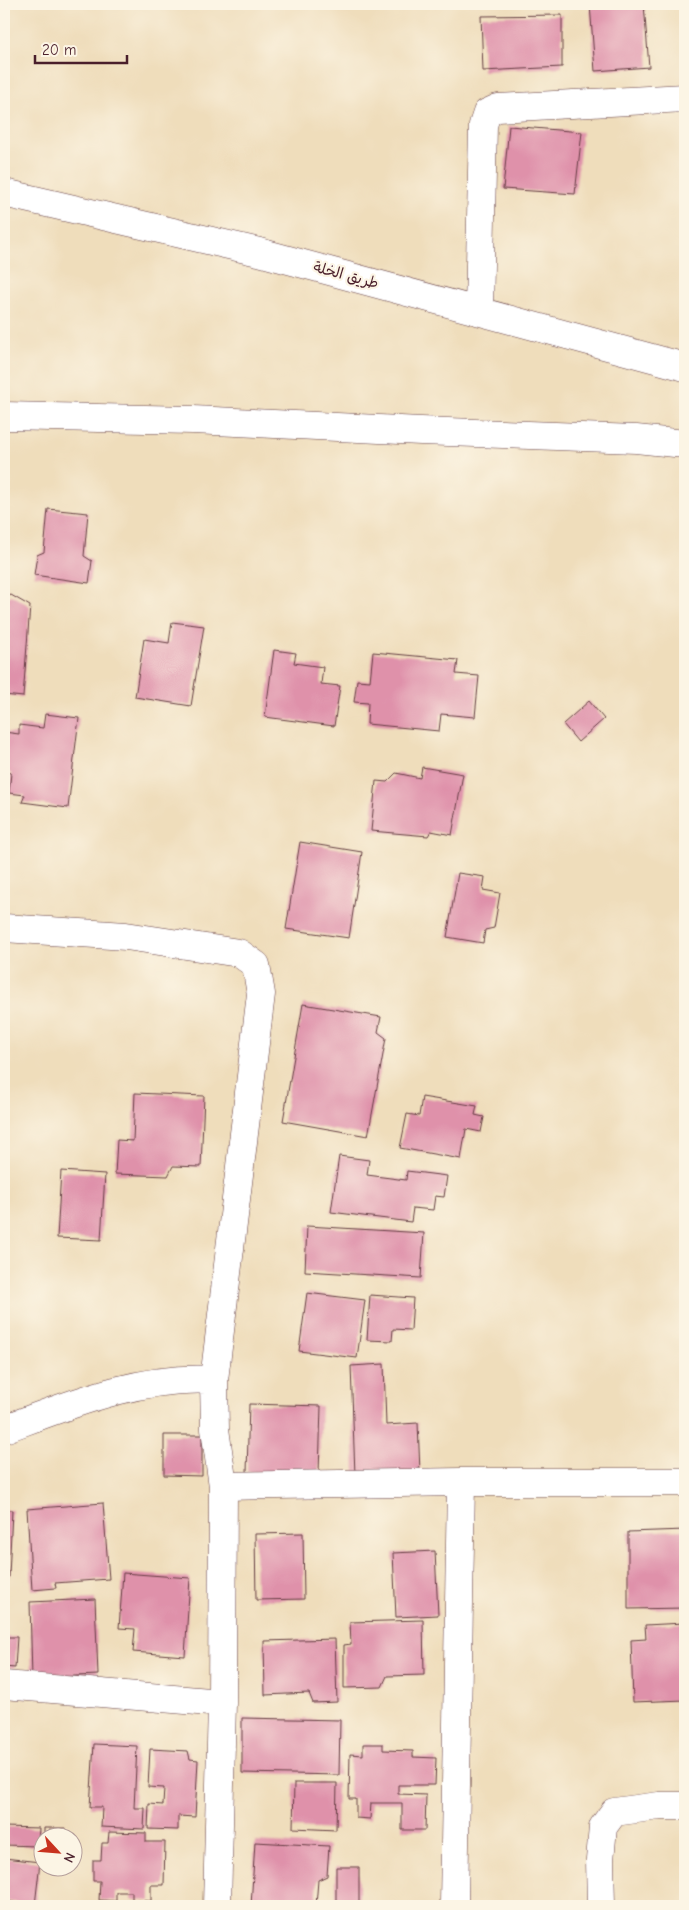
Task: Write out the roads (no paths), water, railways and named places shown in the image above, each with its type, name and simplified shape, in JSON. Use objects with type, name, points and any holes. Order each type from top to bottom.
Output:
[{"type":"street","points":[[480,311],[483,125],[487,113],[498,108],[685,98]]},
{"type":"street","name":"طريق الخلة","points":[[4,193],[259,252],[685,367]]},
{"type":"street","points":[[4,416],[193,420],[636,439],[685,444]]},
{"type":"street","points":[[4,928],[126,936],[239,953],[256,965],[261,994],[214,1380],[215,1429],[223,1486],[222,1703],[217,1906]]},
{"type":"street","points":[[4,1429],[78,1401],[153,1383],[190,1378],[214,1380]]},
{"type":"street","points":[[223,1486],[461,1482],[685,1482]]},
{"type":"street","points":[[454,1906],[461,1482]]},
{"type":"street","points":[[4,1685],[222,1703]]},
{"type":"street","points":[[602,1906],[600,1860],[603,1826],[614,1812],[659,1806],[685,1806]]}]
